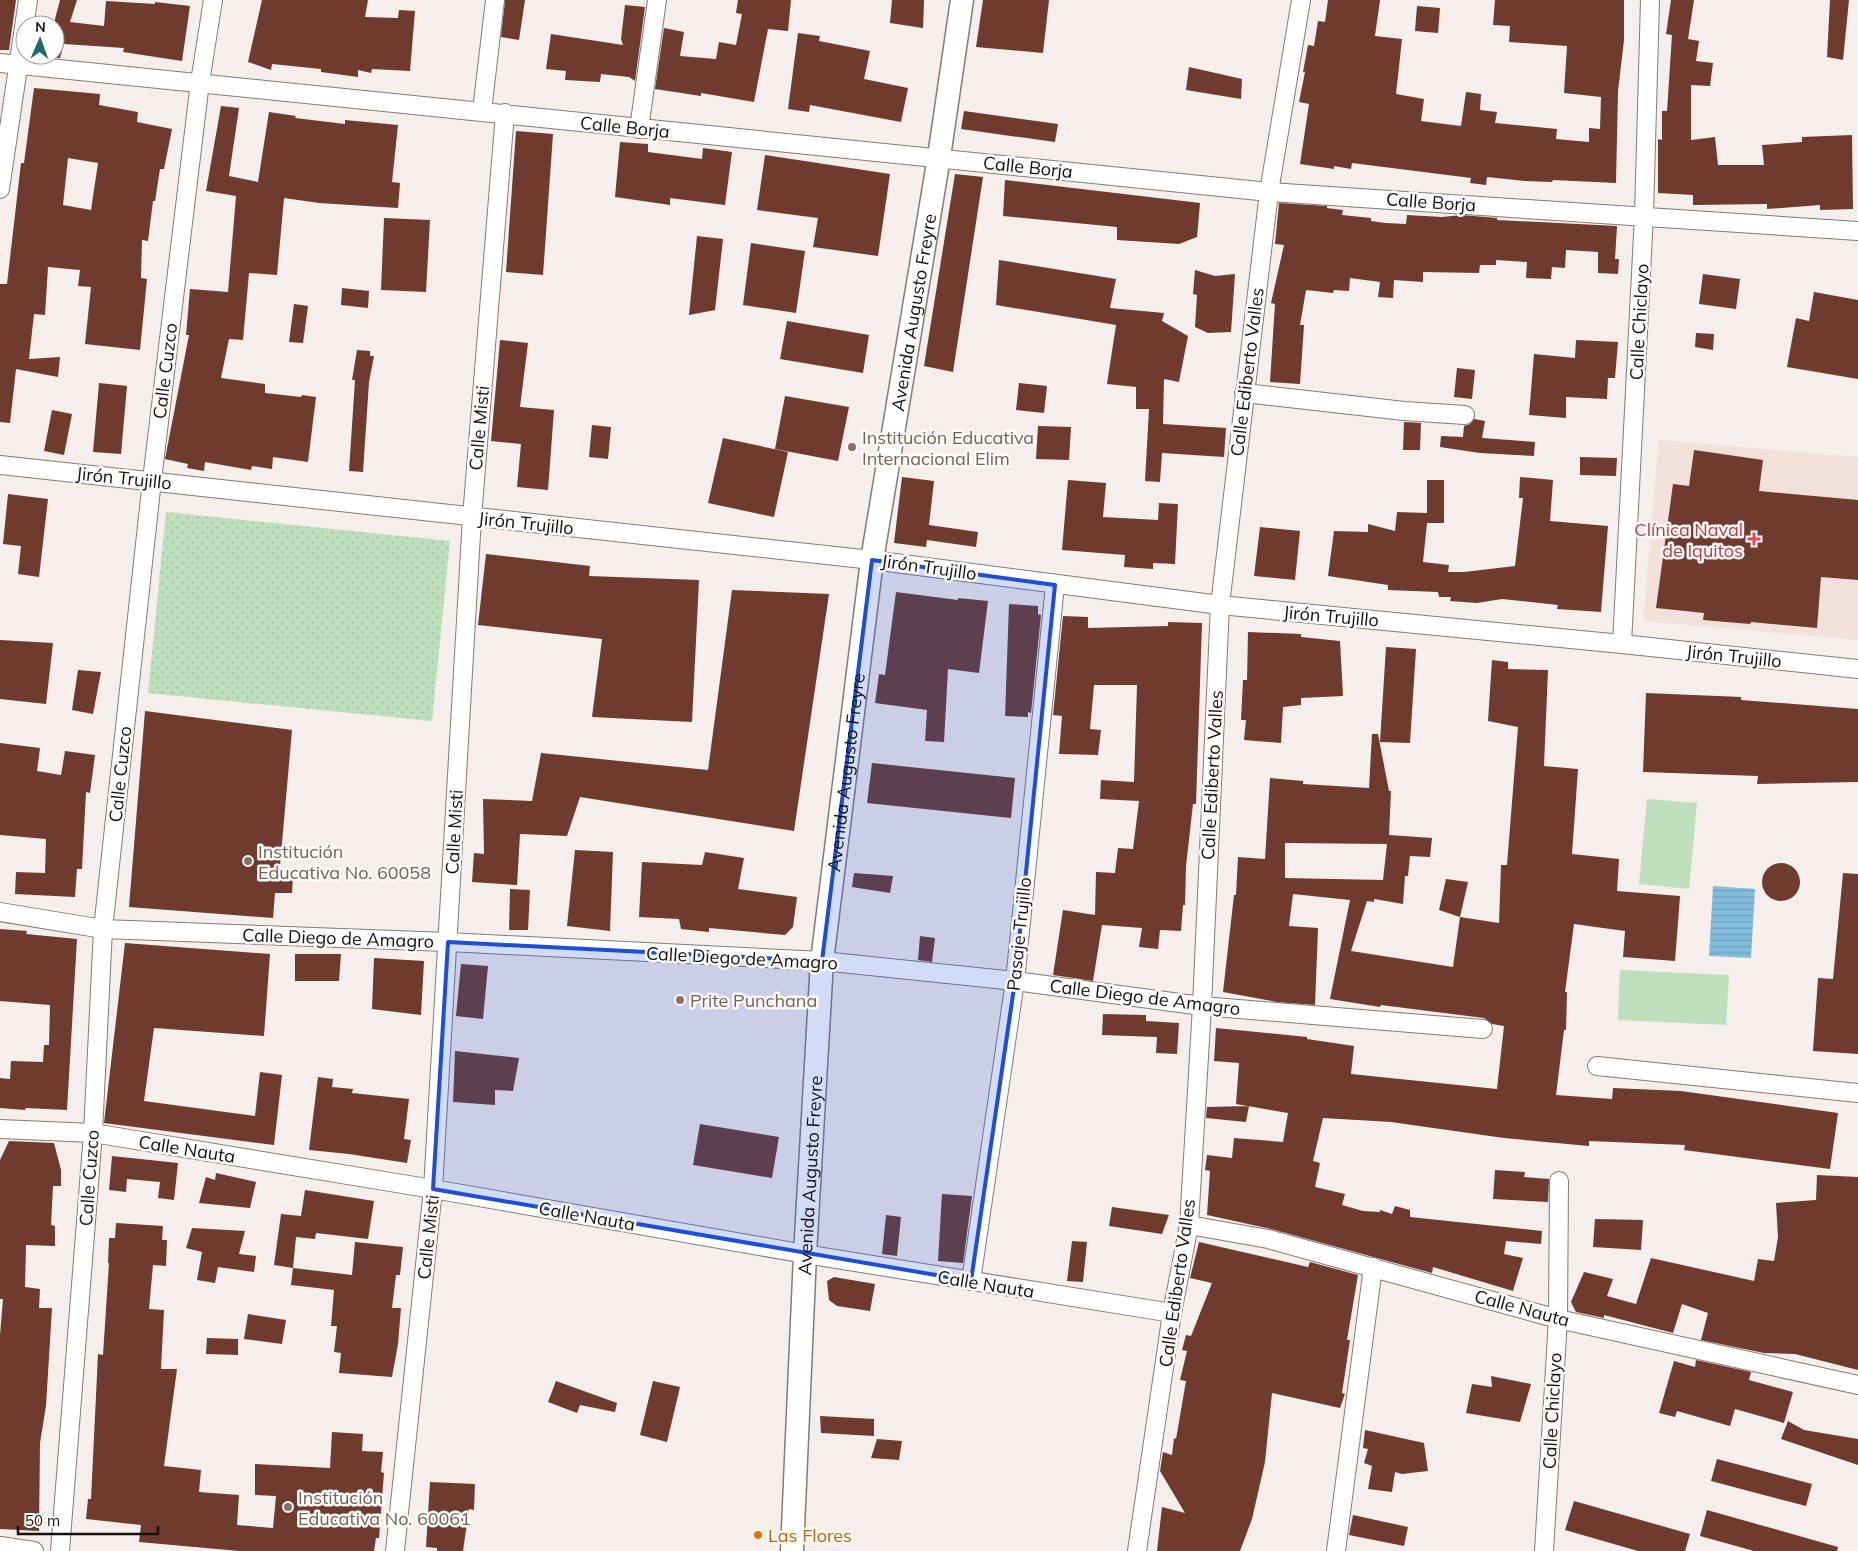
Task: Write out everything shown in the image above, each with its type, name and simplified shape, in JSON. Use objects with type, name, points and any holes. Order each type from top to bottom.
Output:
[{"type":"main road","name":"Avenida Augusto Freyre","points":[[792,1551],[805,1254],[822,961],[872,560],[939,157],[962,0]]},
{"type":"street","points":[[0,189],[28,0]]},
{"type":"street","name":"Calle Cuzco","points":[[60,1551],[93,1134],[103,929],[152,480],[200,82],[213,0]]},
{"type":"street","points":[[482,111],[495,0]]},
{"type":"street","points":[[639,129],[656,0]]},
{"type":"street","name":"Calle Ediberto Valles","points":[[1137,1551],[1172,1313],[1188,1225],[1202,1006],[1220,605],[1244,393],[1270,192],[1301,0]]},
{"type":"street","name":"Calle Chiclayo","points":[[1622,644],[1644,215],[1650,0]]},
{"type":"street","name":"Calle Borja","points":[[0,63],[1270,192],[1644,215],[1858,231]]},
{"type":"street","name":"Calle Misti","points":[[396,1551],[433,1189],[472,517],[506,113]]},
{"type":"street","points":[[1244,393],[1404,411],[1465,415]]},
{"type":"street","name":"Jirón Trujillo","points":[[0,465],[152,480],[872,560],[1220,605],[1858,669]]},
{"type":"street","name":"Pasaje Trujillo","points":[[971,1281],[1015,981],[1055,585]]},
{"type":"street","name":"Calle Diego de Amagro","points":[[0,912],[103,929],[448,942],[822,961],[1015,981],[1202,1006],[1483,1030]]},
{"type":"street","points":[[1597,1066],[1858,1092]]},
{"type":"street","name":"Calle Nauta","points":[[0,1129],[93,1134],[433,1189],[805,1254],[1172,1313]]},
{"type":"street","name":"Calle Chiclayo","points":[[1544,1551],[1558,1319],[1559,1181]]},
{"type":"street","name":"Calle Nauta","points":[[1188,1225],[1268,1239],[1558,1319],[1858,1385]]},
{"type":"street","points":[[1336,1551],[1373,1267]]},
{"type":"street","points":[[0,1546],[34,1551]]},
{"type":"highlighted area","points":[[872,560],[1055,585],[1015,981],[971,1281],[433,1189],[448,942],[822,961]]},
{"type":"shaded area","name":"Clínica Naval de Iquitos","points":[[1659,440],[1858,457],[1858,640],[1643,621]]},
{"type":"green space","points":[[166,512],[450,541],[432,721],[148,693]]},
{"type":"green space","points":[[1647,799],[1697,803],[1689,889],[1639,884]]},
{"type":"green space","points":[[1620,970],[1729,975],[1726,1025],[1618,1020]]},
{"type":"water","points":[[1713,886],[1755,889],[1751,958],[1709,956]]},
{"type":"building","points":[[0,0],[16,0],[9,50],[0,50]]},
{"type":"building","points":[[60,0],[77,0],[70,22],[104,26],[106,1],[155,4],[155,2],[190,6],[182,61],[123,52],[124,48],[65,44],[65,15],[56,15]]},
{"type":"building","points":[[262,0],[368,0],[365,17],[398,18],[399,10],[415,11],[410,71],[372,69],[371,73],[358,70],[358,77],[321,72],[321,69],[272,64],[271,70],[248,62]]},
{"type":"building","points":[[505,0],[525,0],[519,40],[501,37]]},
{"type":"building","points":[[738,0],[791,0],[788,31],[768,29],[754,102],[701,93],[701,96],[655,89],[664,28],[684,32],[680,56],[716,59],[719,42],[736,45],[742,14],[736,13]]},
{"type":"building","points":[[892,0],[924,0],[923,28],[890,23]]},
{"type":"building","points":[[983,0],[1049,0],[1043,53],[976,47]]},
{"type":"building","points":[[1328,0],[1380,0],[1375,36],[1402,39],[1396,94],[1424,99],[1421,121],[1461,126],[1466,92],[1481,94],[1480,110],[1497,112],[1495,123],[1557,129],[1556,139],[1589,142],[1589,128],[1600,129],[1601,97],[1564,93],[1567,46],[1509,42],[1510,26],[1493,25],[1495,0],[1624,0],[1624,40],[1618,91],[1616,183],[1553,180],[1552,182],[1525,181],[1487,177],[1486,185],[1470,183],[1471,178],[1352,163],[1351,169],[1334,166],[1334,169],[1300,164],[1309,104],[1299,102],[1305,72],[1303,72],[1308,45],[1314,46],[1318,21],[1325,22]]},
{"type":"building","points":[[1671,0],[1694,0],[1688,39],[1699,41],[1696,61],[1713,63],[1710,86],[1691,85],[1691,140],[1715,137],[1718,165],[1764,165],[1762,145],[1802,142],[1802,137],[1852,135],[1853,209],[1820,210],[1820,205],[1767,209],[1767,204],[1693,205],[1693,195],[1658,193],[1658,139],[1662,140],[1662,111],[1667,111],[1672,35],[1666,34]]},
{"type":"building","points":[[1830,0],[1849,0],[1843,60],[1827,57]]},
{"type":"building","points":[[625,5],[645,7],[635,81],[629,77],[601,74],[600,82],[565,80],[566,71],[546,69],[551,34],[623,45],[621,39]]},
{"type":"building","points":[[1417,6],[1440,8],[1438,33],[1415,31]]},
{"type":"building","points":[[798,33],[820,36],[819,41],[870,51],[864,79],[908,88],[901,122],[810,105],[809,112],[788,109]]},
{"type":"building","points":[[1189,67],[1242,79],[1241,99],[1186,90]]},
{"type":"building","points":[[34,88],[100,94],[99,105],[138,112],[137,122],[172,129],[164,169],[160,169],[155,201],[153,201],[148,241],[142,240],[141,278],[147,279],[140,350],[85,344],[91,287],[78,286],[80,270],[48,267],[45,315],[34,314],[29,359],[60,357],[58,377],[16,369],[10,423],[0,422],[0,284],[7,284],[21,163],[24,163]],"holes":[[[68,158],[98,163],[91,210],[63,205]]]},
{"type":"building","points":[[221,106],[239,108],[229,176],[258,182],[269,112],[296,116],[295,118],[345,124],[345,120],[398,125],[392,182],[400,183],[398,208],[319,203],[284,198],[277,275],[249,273],[243,340],[229,339],[221,378],[265,384],[265,393],[316,397],[308,462],[273,457],[272,469],[252,466],[251,470],[205,462],[204,471],[187,468],[188,464],[165,459],[189,335],[186,335],[190,289],[228,292],[236,196],[206,191]]},
{"type":"building","points":[[964,111],[1058,124],[1055,142],[961,129]]},
{"type":"building","points":[[516,131],[553,134],[543,275],[506,272]]},
{"type":"building","points":[[620,142],[648,144],[648,152],[702,159],[703,148],[732,152],[725,205],[670,198],[670,205],[615,197]]},
{"type":"building","points":[[765,155],[890,174],[878,256],[813,247],[818,218],[757,210]]},
{"type":"building","points":[[955,174],[983,177],[953,372],[924,366]]},
{"type":"building","points":[[1005,180],[1200,203],[1197,237],[1179,244],[1117,240],[1117,227],[1003,216]]},
{"type":"building","points":[[1279,203],[1327,206],[1327,208],[1343,210],[1342,215],[1371,218],[1371,221],[1385,223],[1406,224],[1407,215],[1442,217],[1462,215],[1497,218],[1497,220],[1617,226],[1615,259],[1619,259],[1618,274],[1598,273],[1598,252],[1566,250],[1565,268],[1552,267],[1551,279],[1526,278],[1527,262],[1496,260],[1496,265],[1480,265],[1479,273],[1423,272],[1423,282],[1394,280],[1393,298],[1378,297],[1380,282],[1350,278],[1349,291],[1334,290],[1333,293],[1306,290],[1300,325],[1304,325],[1300,384],[1270,382],[1275,304],[1271,303],[1284,245],[1275,244]]},
{"type":"building","points":[[384,218],[430,220],[426,292],[381,290]]},
{"type":"building","points":[[697,236],[723,239],[715,310],[689,315]]},
{"type":"building","points":[[751,243],[805,251],[796,313],[743,305]]},
{"type":"building","points":[[999,260],[1116,279],[1110,308],[1164,313],[1162,321],[1188,336],[1179,382],[1164,379],[1163,424],[1226,428],[1224,457],[1162,453],[1160,482],[1145,481],[1149,409],[1136,409],[1136,387],[1107,384],[1116,325],[996,305]]},
{"type":"building","points":[[1195,270],[1215,276],[1235,274],[1231,332],[1208,333],[1195,327],[1197,295],[1193,294]]},
{"type":"building","points":[[1703,274],[1740,279],[1736,309],[1699,304]]},
{"type":"building","points":[[342,288],[369,291],[368,308],[341,305]]},
{"type":"building","points":[[1814,292],[1858,300],[1858,379],[1787,367],[1796,318],[1809,321]]},
{"type":"building","points":[[294,304],[308,306],[303,343],[289,342]]},
{"type":"building","points":[[787,321],[869,335],[863,373],[780,359]]},
{"type":"building","points":[[1696,333],[1714,334],[1713,350],[1695,347]]},
{"type":"building","points":[[500,340],[528,343],[520,407],[554,410],[548,490],[517,487],[521,444],[491,441]]},
{"type":"building","points":[[1576,340],[1618,342],[1615,378],[1608,378],[1607,399],[1566,397],[1566,418],[1529,415],[1534,354],[1575,358]]},
{"type":"building","points":[[357,350],[370,351],[370,356],[374,356],[369,382],[363,472],[349,471],[355,380],[352,380]]},
{"type":"building","points":[[1457,368],[1475,370],[1472,399],[1454,397]]},
{"type":"building","points":[[99,383],[127,386],[121,454],[93,452]]},
{"type":"building","points":[[1019,383],[1047,386],[1044,413],[1016,410]]},
{"type":"building","points":[[785,396],[849,407],[838,461],[775,449]]},
{"type":"building","points":[[52,410],[72,414],[64,455],[44,451]]},
{"type":"building","points":[[1474,419],[1485,421],[1482,438],[1535,442],[1534,456],[1480,453],[1440,447],[1441,436],[1463,437],[1464,426],[1470,424]]},
{"type":"building","points":[[1404,422],[1421,423],[1420,450],[1403,450]]},
{"type":"building","points":[[592,425],[611,427],[608,459],[589,457]]},
{"type":"building","points":[[1038,426],[1071,427],[1069,460],[1036,459]]},
{"type":"building","points":[[723,438],[788,452],[774,517],[708,503]]},
{"type":"building","name":"Clínica Naval de Iquitos","points":[[1694,450],[1763,460],[1759,491],[1858,500],[1858,580],[1821,577],[1817,628],[1703,620],[1704,613],[1656,608],[1673,484],[1689,486]]},
{"type":"building","points":[[1580,457],[1617,458],[1616,476],[1580,475]]},
{"type":"building","points":[[902,477],[934,481],[929,525],[978,532],[976,547],[927,540],[926,547],[894,543]]},
{"type":"building","points":[[1520,477],[1553,480],[1550,521],[1608,526],[1601,612],[1557,609],[1558,605],[1502,599],[1477,603],[1450,601],[1451,597],[1439,597],[1438,592],[1388,590],[1388,585],[1328,576],[1334,531],[1368,532],[1368,524],[1395,531],[1397,512],[1427,513],[1427,480],[1444,480],[1444,523],[1427,523],[1423,562],[1449,565],[1448,572],[1515,566],[1523,498],[1519,498]]},
{"type":"building","points":[[1068,480],[1106,483],[1103,517],[1158,520],[1159,503],[1178,504],[1175,564],[1153,563],[1153,569],[1124,567],[1125,555],[1062,550]]},
{"type":"building","points":[[8,494],[48,499],[39,577],[18,574],[21,546],[3,544]]},
{"type":"building","points":[[1260,527],[1300,531],[1295,580],[1254,576]]},
{"type":"building","points":[[486,554],[590,566],[589,576],[699,580],[692,722],[592,717],[602,639],[478,625]]},
{"type":"building","points":[[732,590],[829,594],[794,831],[580,797],[567,836],[520,834],[517,885],[472,882],[474,853],[484,854],[483,799],[532,801],[541,753],[708,770]]},
{"type":"building","points":[[896,592],[958,600],[958,598],[988,601],[979,673],[948,669],[944,742],[925,741],[927,710],[875,703],[879,674],[885,675]]},
{"type":"building","points":[[1009,604],[1038,606],[1038,614],[1041,615],[1031,713],[1028,712],[1028,717],[1005,716]]},
{"type":"building","points":[[1063,616],[1088,617],[1088,628],[1168,626],[1168,622],[1202,623],[1196,804],[1193,804],[1186,866],[1185,905],[1183,905],[1181,931],[1160,930],[1158,949],[1139,947],[1142,928],[1102,925],[1093,981],[1053,975],[1063,910],[1095,915],[1096,872],[1115,873],[1118,848],[1133,849],[1139,801],[1100,799],[1101,780],[1134,782],[1137,685],[1094,685],[1090,729],[1101,730],[1098,755],[1059,754],[1062,716],[1053,715]]},
{"type":"building","points":[[1248,632],[1301,634],[1301,637],[1340,641],[1343,696],[1301,698],[1301,705],[1283,707],[1281,743],[1244,740],[1246,720],[1241,720],[1243,680],[1247,680]]},
{"type":"building","points":[[0,640],[53,643],[46,704],[0,699]]},
{"type":"building","points":[[1386,647],[1416,649],[1410,743],[1380,742]]},
{"type":"building","points":[[1492,660],[1508,662],[1508,669],[1548,670],[1544,766],[1578,769],[1572,854],[1619,859],[1617,891],[1680,896],[1675,961],[1623,957],[1625,931],[1574,924],[1565,992],[1567,992],[1566,1030],[1564,1030],[1556,1095],[1612,1099],[1613,1088],[1681,1091],[1838,1113],[1830,1169],[1684,1150],[1685,1145],[1589,1141],[1589,1146],[1504,1138],[1391,1122],[1323,1118],[1313,1161],[1320,1163],[1315,1187],[1345,1194],[1342,1205],[1363,1211],[1380,1212],[1380,1210],[1392,1214],[1395,1206],[1410,1210],[1410,1217],[1542,1231],[1541,1244],[1506,1241],[1504,1254],[1523,1258],[1513,1291],[1433,1267],[1432,1273],[1271,1229],[1207,1215],[1210,1171],[1205,1170],[1207,1155],[1232,1158],[1234,1138],[1283,1142],[1288,1113],[1236,1104],[1239,1063],[1214,1061],[1216,1028],[1307,1037],[1307,1039],[1354,1046],[1351,1074],[1497,1089],[1504,1026],[1492,1024],[1484,1018],[1381,1005],[1380,1007],[1330,999],[1350,900],[1293,894],[1289,926],[1318,928],[1315,1005],[1277,1002],[1223,992],[1234,895],[1236,895],[1238,857],[1265,859],[1270,778],[1303,781],[1303,784],[1369,788],[1372,734],[1378,734],[1389,791],[1391,791],[1389,835],[1432,838],[1430,857],[1410,856],[1408,876],[1405,876],[1403,904],[1374,899],[1374,902],[1367,901],[1351,951],[1453,967],[1460,917],[1499,923],[1501,865],[1507,865],[1518,727],[1488,721]],"holes":[[[1285,843],[1387,844],[1383,880],[1285,878]]]},
{"type":"building","points":[[78,670],[101,672],[93,714],[72,710]]},
{"type":"building","points":[[1646,693],[1741,697],[1741,700],[1858,709],[1858,782],[1757,784],[1758,776],[1643,772]]},
{"type":"building","points":[[145,711],[292,730],[279,877],[293,878],[292,893],[275,893],[273,918],[129,907]]},
{"type":"building","points":[[0,743],[40,748],[37,771],[61,775],[65,751],[95,755],[90,793],[86,792],[82,869],[77,869],[75,897],[15,894],[16,872],[45,873],[46,839],[0,835]]},
{"type":"building","points":[[872,763],[1015,778],[1011,818],[867,803]]},
{"type":"building","points":[[575,850],[613,852],[610,931],[567,926]]},
{"type":"building","points":[[705,852],[744,858],[738,889],[797,897],[793,927],[785,935],[709,928],[709,932],[681,929],[679,919],[639,917],[642,862],[702,865]]},
{"type":"building","points":[[1781,863],[1794,869],[1800,882],[1794,895],[1781,901],[1768,895],[1762,882],[1768,869]]},
{"type":"building","points":[[854,873],[893,876],[890,893],[852,887]]},
{"type":"building","points":[[1843,873],[1858,874],[1858,1054],[1813,1051],[1818,978],[1833,979]]},
{"type":"building","points":[[1446,879],[1468,882],[1460,917],[1439,910]]},
{"type":"building","points":[[510,889],[530,890],[528,930],[509,930]]},
{"type":"building","points":[[0,929],[27,931],[26,934],[77,939],[67,1110],[0,1108],[0,1078],[10,1079],[11,1061],[43,1062],[44,1045],[49,1045],[50,1005],[0,1001]]},
{"type":"building","points":[[920,936],[935,938],[932,962],[918,960]]},
{"type":"building","points":[[125,943],[270,954],[264,1036],[154,1028],[144,1101],[255,1116],[260,1072],[282,1075],[274,1145],[104,1123]]},
{"type":"building","points":[[295,954],[341,954],[339,981],[295,981]]},
{"type":"building","points":[[374,958],[424,961],[421,1015],[372,1009]]},
{"type":"building","points":[[461,964],[488,966],[483,1019],[456,1016]]},
{"type":"building","points":[[1103,1014],[1146,1015],[1146,1021],[1179,1023],[1177,1054],[1156,1053],[1157,1037],[1102,1035]]},
{"type":"building","points":[[455,1051],[519,1058],[513,1091],[495,1090],[495,1105],[453,1102]]},
{"type":"building","points":[[318,1077],[333,1079],[332,1087],[353,1089],[352,1093],[409,1099],[404,1139],[411,1140],[407,1163],[309,1150]]},
{"type":"building","points":[[1249,1106],[1246,1122],[1206,1118],[1207,1107]]},
{"type":"building","points":[[700,1124],[779,1137],[772,1178],[693,1165]]},
{"type":"building","points":[[9,1141],[54,1143],[61,1170],[61,1186],[53,1186],[51,1225],[55,1226],[55,1246],[26,1245],[25,1287],[40,1289],[39,1308],[52,1308],[46,1406],[40,1443],[39,1531],[0,1529],[0,1335],[3,1299],[0,1299],[0,1160]]},
{"type":"building","points":[[112,1156],[178,1163],[174,1200],[158,1198],[160,1182],[127,1179],[126,1192],[109,1190]]},
{"type":"building","points":[[1495,1170],[1525,1172],[1524,1177],[1549,1179],[1548,1202],[1493,1199]]},
{"type":"building","points":[[216,1173],[256,1182],[250,1208],[199,1203],[206,1177],[215,1180]]},
{"type":"building","points":[[1817,1175],[1858,1177],[1858,1370],[1795,1354],[1764,1353],[1701,1340],[1708,1313],[1682,1304],[1673,1333],[1604,1315],[1604,1318],[1576,1312],[1571,1302],[1584,1272],[1613,1279],[1607,1296],[1636,1304],[1651,1258],[1754,1281],[1758,1259],[1774,1261],[1778,1237],[1776,1203],[1816,1200]]},
{"type":"building","points":[[305,1190],[374,1201],[368,1239],[316,1233],[315,1239],[296,1237],[293,1268],[274,1265],[281,1214],[301,1216]]},
{"type":"building","points":[[942,1194],[972,1196],[963,1263],[938,1261]]},
{"type":"building","points":[[1112,1207],[1169,1215],[1162,1234],[1109,1226]]},
{"type":"building","points":[[886,1215],[901,1217],[897,1256],[882,1254]]},
{"type":"building","points":[[1595,1219],[1643,1220],[1641,1250],[1593,1247]]},
{"type":"building","points":[[116,1223],[163,1226],[162,1240],[167,1240],[166,1266],[153,1265],[149,1309],[164,1310],[161,1369],[177,1369],[164,1466],[201,1470],[199,1492],[239,1495],[237,1525],[273,1528],[276,1496],[255,1495],[255,1464],[330,1468],[332,1432],[363,1434],[362,1451],[383,1452],[381,1472],[384,1473],[379,1538],[376,1538],[374,1551],[239,1551],[139,1542],[141,1525],[86,1519],[88,1499],[91,1499],[98,1354],[103,1355],[109,1238],[115,1238]]},
{"type":"building","points":[[192,1228],[245,1231],[239,1254],[256,1256],[254,1272],[218,1267],[215,1283],[197,1280],[202,1252],[186,1248]]},
{"type":"building","points":[[1072,1241],[1087,1242],[1083,1282],[1067,1281]]},
{"type":"building","points":[[355,1242],[403,1247],[400,1275],[396,1275],[392,1308],[401,1308],[398,1344],[392,1377],[339,1373],[341,1353],[334,1352],[337,1326],[331,1326],[334,1290],[291,1285],[293,1268],[352,1275]]},
{"type":"building","points":[[1199,1242],[1308,1267],[1310,1262],[1358,1275],[1347,1340],[1350,1340],[1342,1393],[1345,1394],[1340,1408],[1272,1393],[1265,1462],[1252,1519],[1240,1551],[1157,1551],[1162,1507],[1185,1513],[1160,1471],[1163,1452],[1172,1455],[1174,1438],[1176,1439],[1186,1381],[1180,1380],[1187,1351],[1182,1350],[1186,1335],[1191,1336],[1212,1283],[1190,1278]]},
{"type":"building","points":[[834,1277],[875,1284],[870,1311],[837,1306],[829,1300],[827,1281]]},
{"type":"building","points":[[248,1314],[286,1320],[282,1344],[244,1339]]},
{"type":"building","points":[[207,1338],[238,1339],[238,1355],[206,1354]]},
{"type":"building","points":[[1696,1360],[1751,1372],[1749,1380],[1793,1392],[1784,1423],[1735,1409],[1730,1426],[1677,1411],[1675,1417],[1659,1413],[1674,1361],[1695,1367]]},
{"type":"building","points":[[1491,1376],[1531,1384],[1520,1422],[1466,1413],[1472,1384],[1492,1387]]},
{"type":"building","points":[[556,1381],[617,1403],[615,1412],[580,1405],[577,1413],[548,1402]]},
{"type":"building","points":[[653,1381],[680,1387],[667,1442],[640,1435]]},
{"type":"building","points":[[820,1416],[874,1419],[874,1436],[821,1433]]},
{"type":"building","points":[[1788,1421],[1804,1430],[1858,1439],[1858,1465],[1781,1439]]},
{"type":"building","points":[[1365,1430],[1424,1443],[1428,1471],[1402,1474],[1395,1472],[1392,1492],[1368,1489],[1372,1466],[1364,1463],[1368,1449],[1363,1448]]},
{"type":"building","points":[[877,1439],[902,1441],[899,1460],[871,1458]]},
{"type":"building","points":[[1717,1459],[1812,1484],[1806,1506],[1711,1481]]},
{"type":"building","points":[[430,1482],[475,1484],[474,1510],[469,1509],[463,1551],[437,1551],[437,1548],[426,1547]]},
{"type":"building","points":[[1574,1501],[1690,1534],[1685,1551],[1638,1551],[1565,1530]]},
{"type":"building","points":[[1707,1510],[1838,1547],[1837,1551],[1754,1551],[1700,1536]]},
{"type":"building","points":[[1353,1515],[1408,1527],[1404,1546],[1349,1535]]},
{"type":"place","name":"Institución Educativa Internacional Elim","points":[[852,447]]},
{"type":"place","name":"Clínica Naval de Iquitos","points":[[1754,539]]},
{"type":"place","name":"Institución Educativa No. 60058","points":[[248,861]]},
{"type":"place","name":"Prite Punchana","points":[[680,1000]]},
{"type":"place","name":"Institución Educativa No. 60061","points":[[288,1507]]},
{"type":"place","name":"Las Flores","points":[[758,1535]]}]
